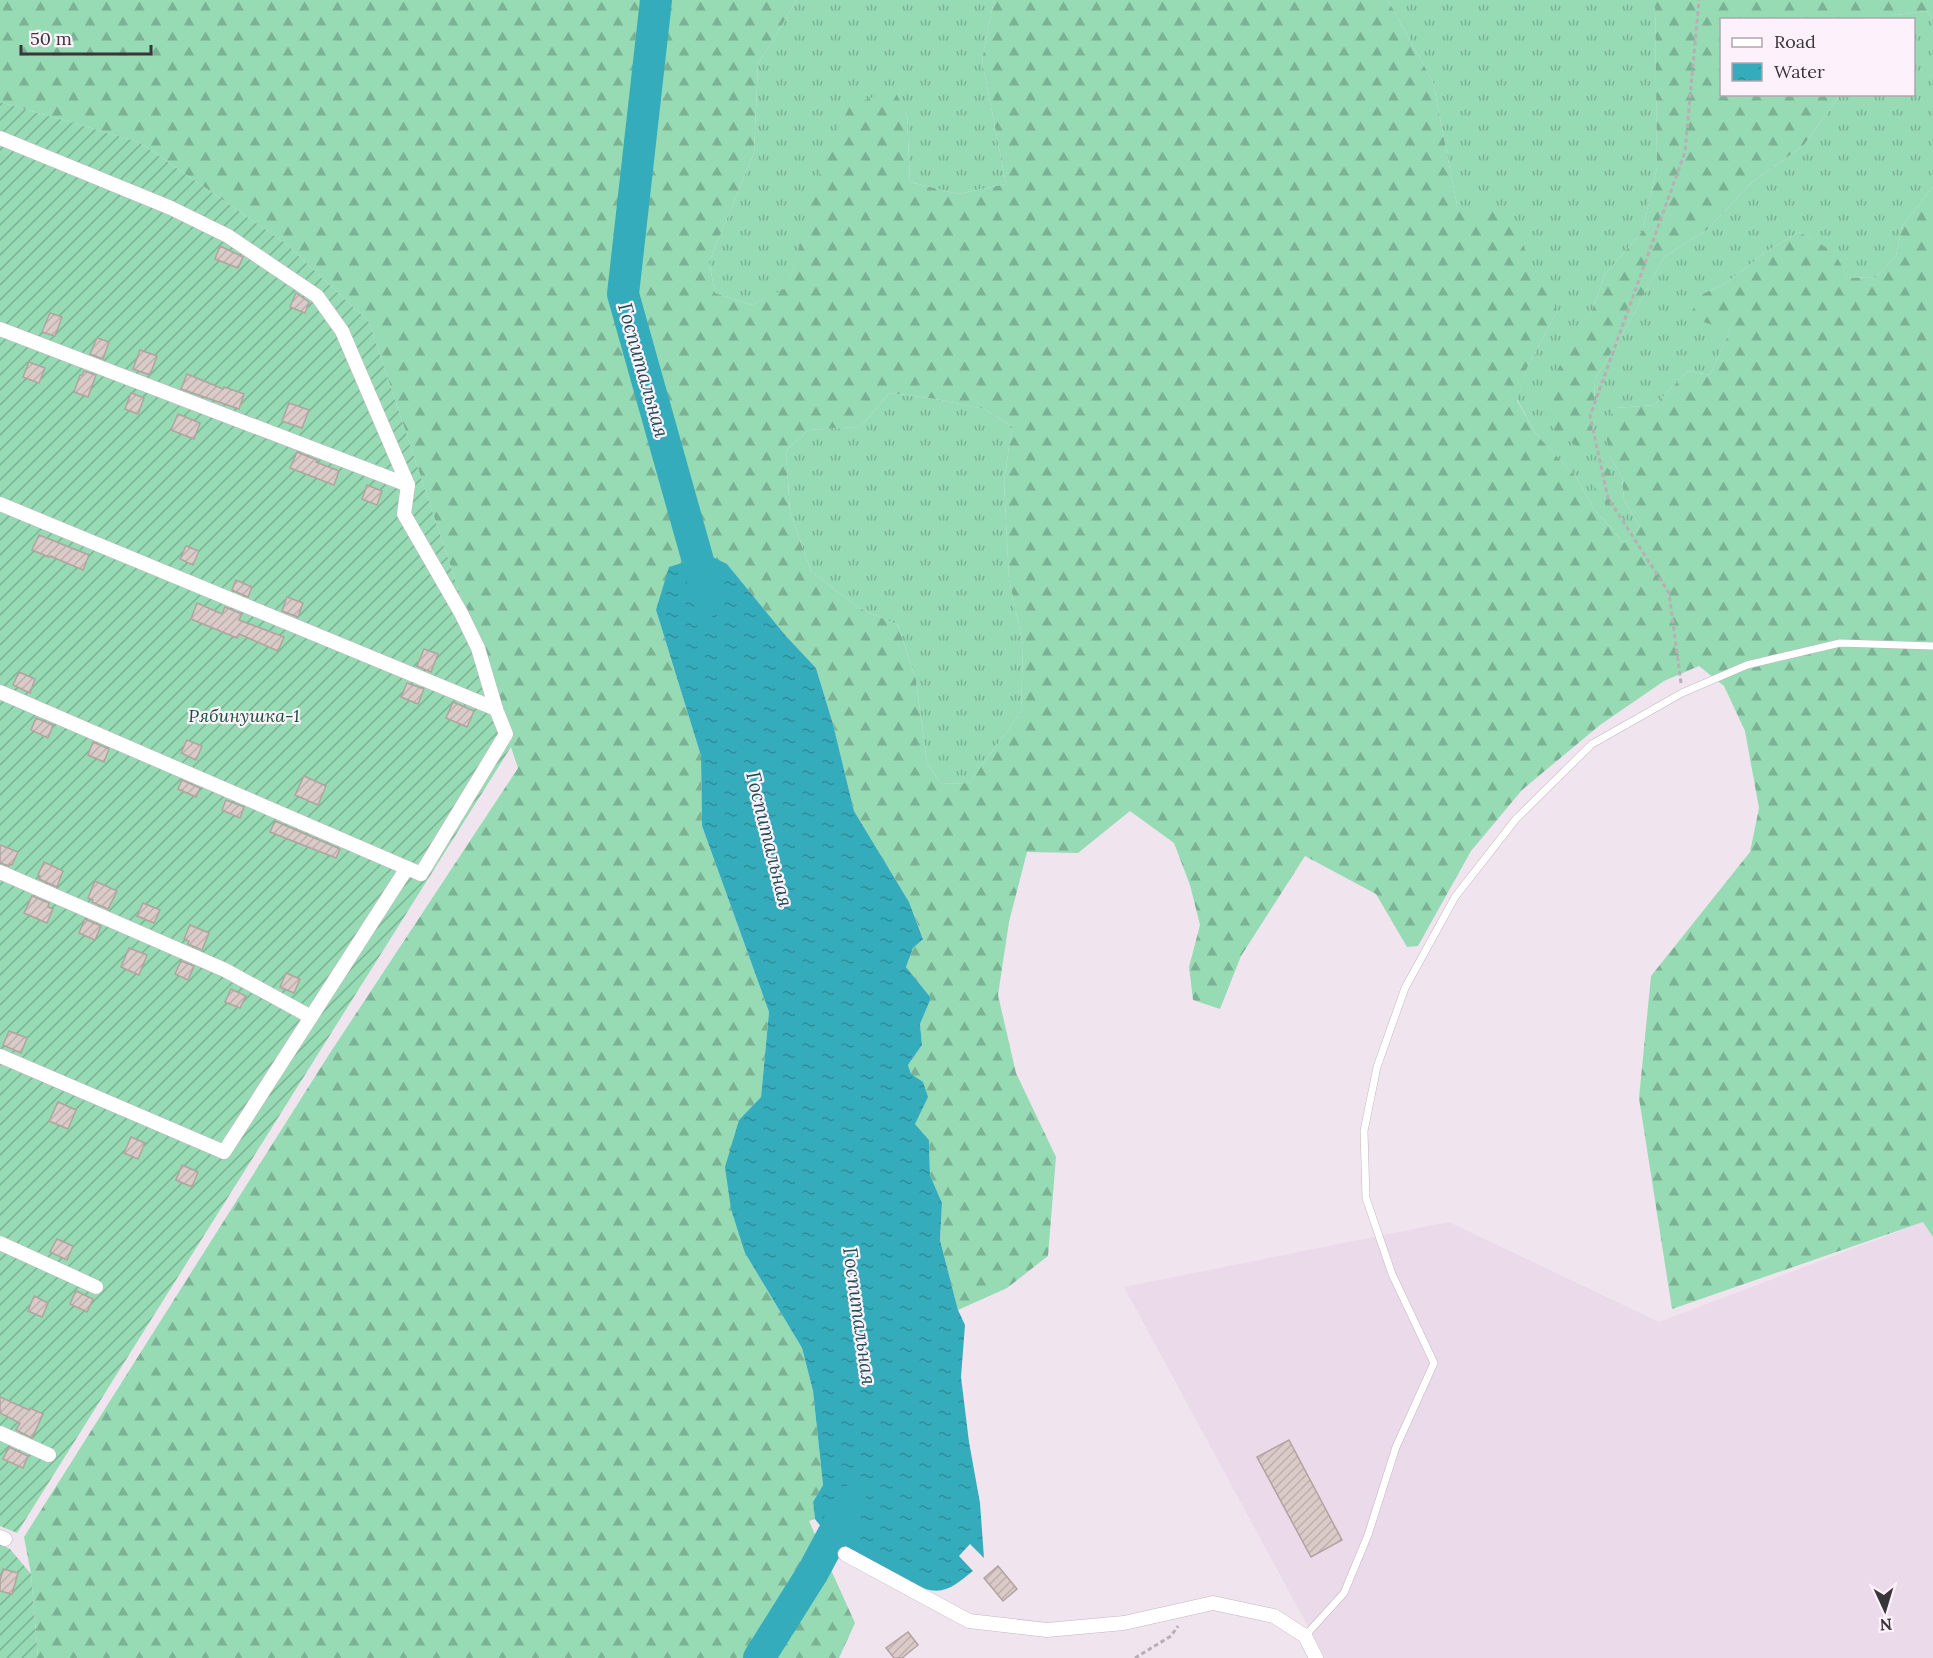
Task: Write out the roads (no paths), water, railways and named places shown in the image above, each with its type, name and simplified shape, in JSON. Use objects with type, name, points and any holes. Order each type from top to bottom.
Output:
[{"type":"street","points":[[0,138],[171,208],[228,236],[317,296],[342,331],[408,484],[404,514],[461,613],[478,648],[506,734],[421,874],[0,692]]},
{"type":"street","points":[[0,329],[408,484]]},
{"type":"street","points":[[0,504],[496,709]]},
{"type":"street","points":[[0,1056],[224,1152],[407,868]]},
{"type":"street","points":[[0,872],[225,970],[311,1017]]},
{"type":"street","points":[[0,1243],[96,1287]]},
{"type":"street","points":[[0,1433],[49,1455]]},
{"type":"street","points":[[845,1554],[969,1621],[1047,1630],[1124,1623],[1213,1603],[1274,1616],[1305,1636],[1316,1658]]},
{"type":"lane","points":[[1305,1636],[1344,1593],[1368,1535],[1396,1447],[1434,1363],[1392,1274],[1366,1198],[1364,1131],[1377,1067],[1405,988],[1455,897],[1516,819],[1592,744],[1682,693],[1748,664],[1840,643],[1933,646]]},
{"type":"water","points":[[708,555],[727,564],[786,636],[816,668],[833,724],[854,811],[909,902],[923,939],[913,948],[906,967],[931,998],[920,1024],[922,1045],[908,1065],[911,1074],[923,1082],[928,1097],[915,1124],[929,1140],[930,1175],[942,1203],[940,1240],[958,1310],[965,1325],[961,1377],[980,1503],[984,1558],[970,1544],[959,1556],[973,1571],[955,1585],[943,1590],[928,1590],[920,1587],[829,1537],[815,1519],[813,1502],[823,1485],[813,1391],[802,1348],[745,1253],[731,1209],[725,1167],[739,1120],[761,1097],[769,1012],[702,826],[701,756],[656,610],[669,567]]},
{"type":"waterway","name":"Госпитальная","points":[[656,0],[623,294],[709,600]]},
{"type":"waterway","name":"Госпитальная","points":[[759,1658],[813,1572],[851,1501]]},
{"type":"park label","name":"Рябинушка-1","points":[[244,715]]}]
